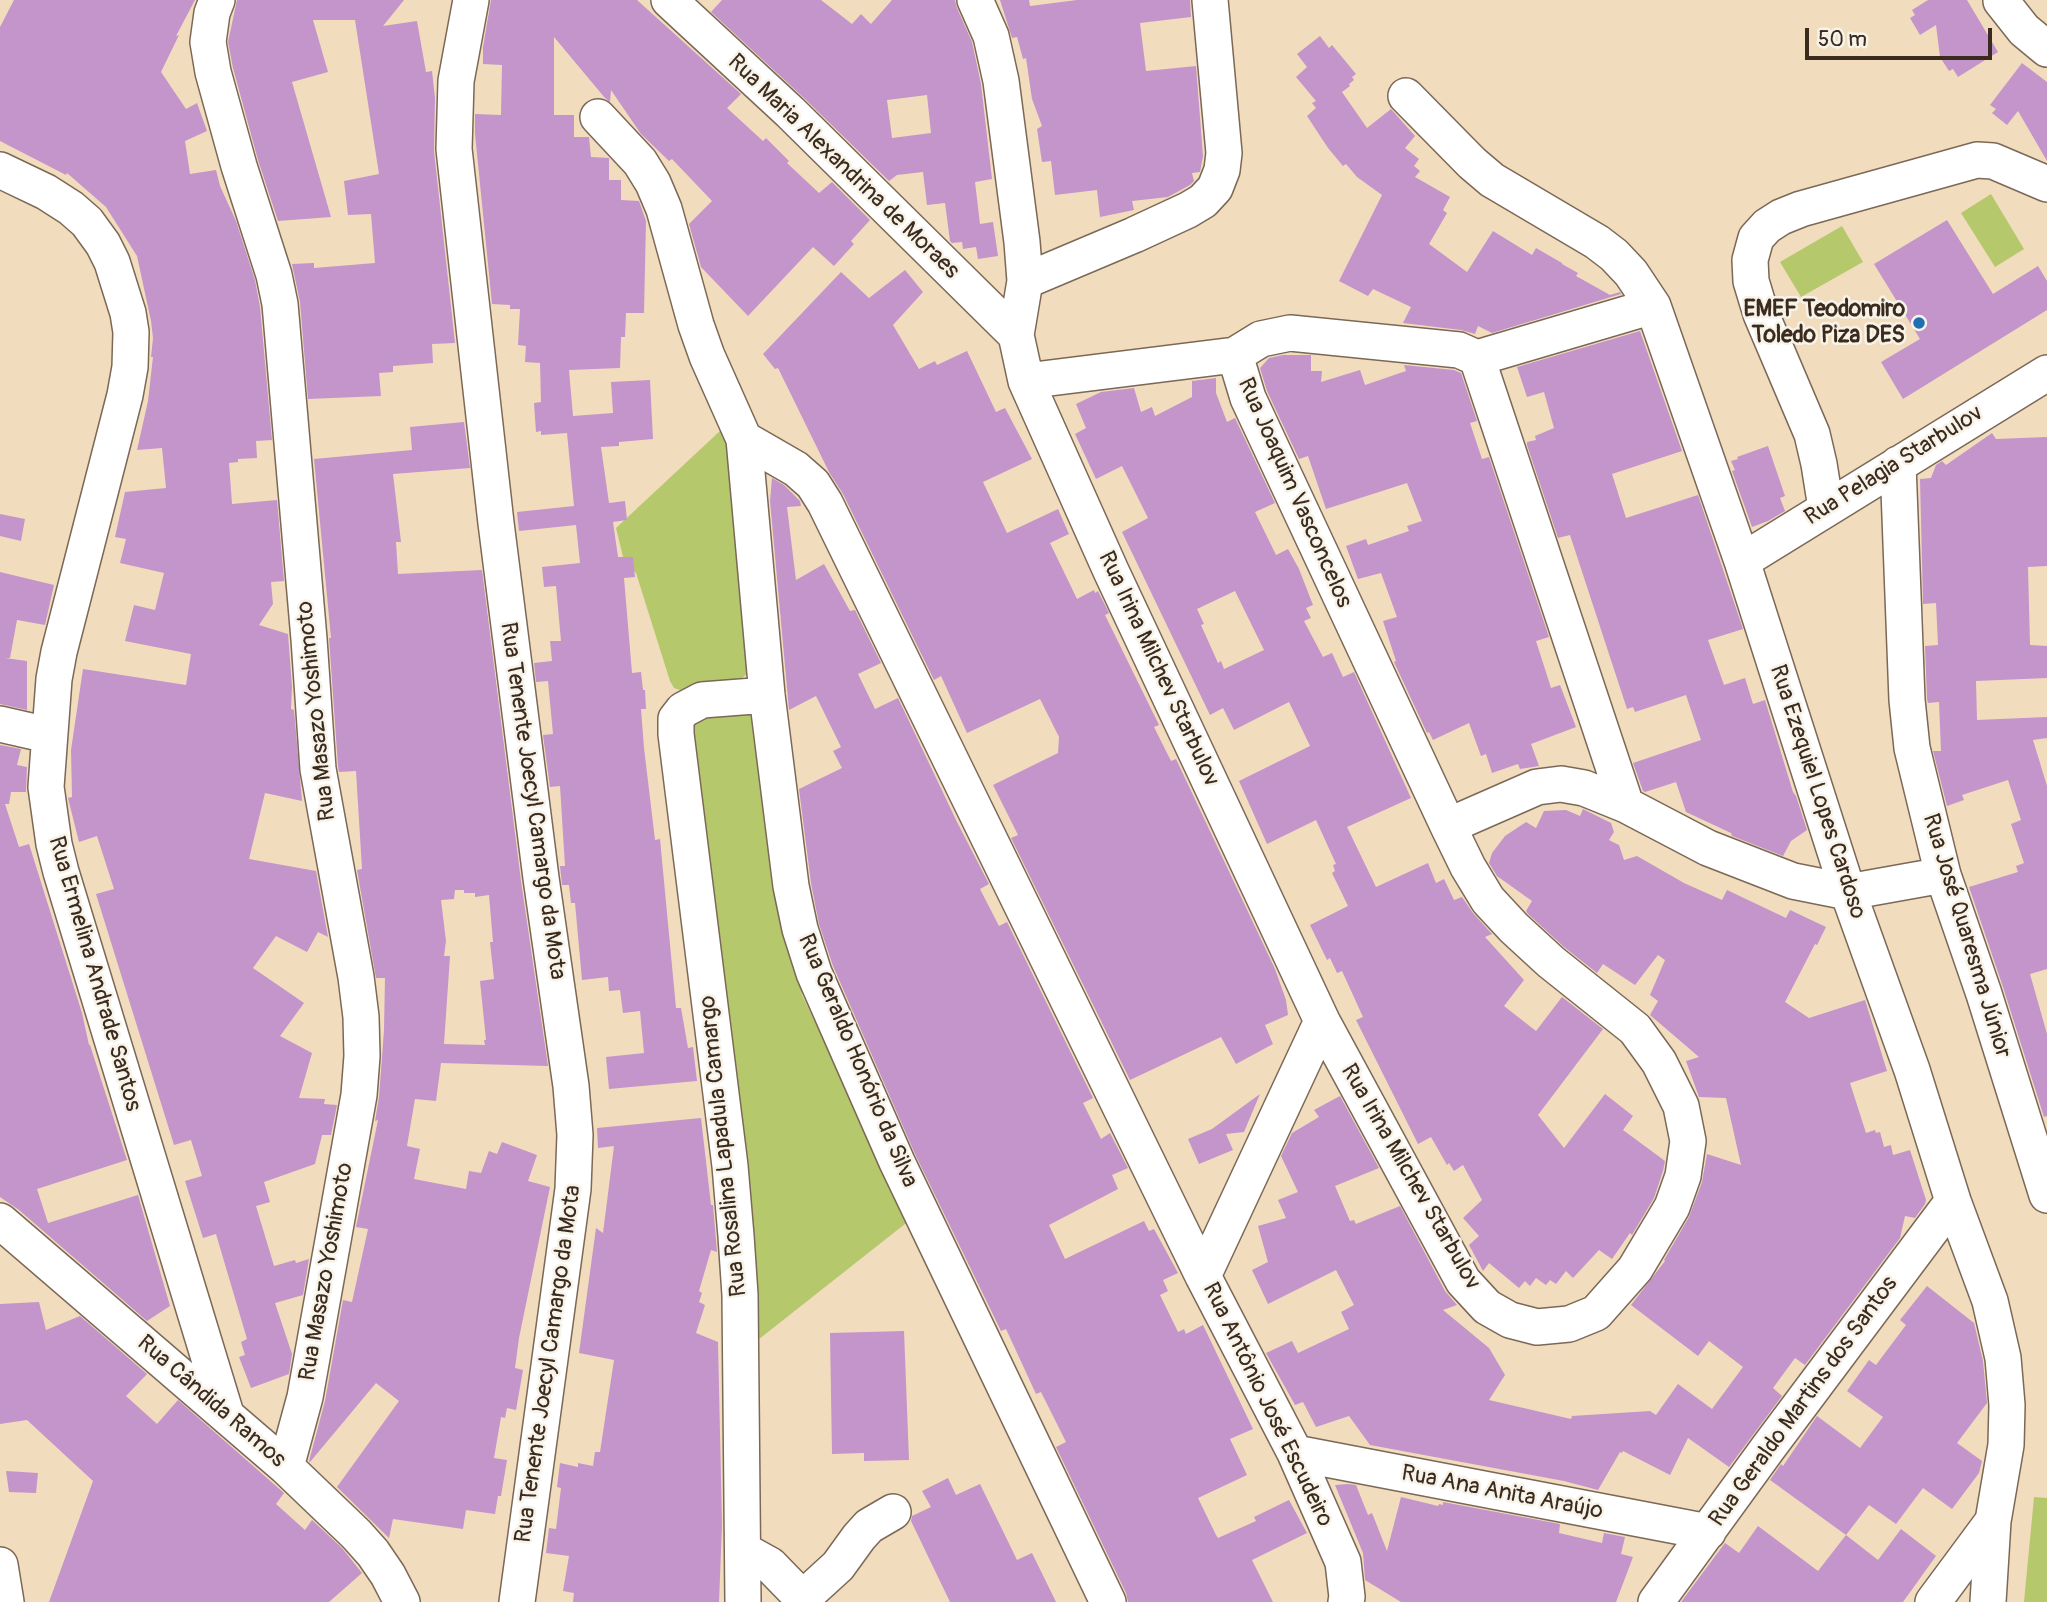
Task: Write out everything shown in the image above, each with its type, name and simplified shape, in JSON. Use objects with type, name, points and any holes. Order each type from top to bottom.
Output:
[{"type":"street","name":"Rua Masazo Yoshimoto","points":[[217,0],[212,13],[208,43],[213,72],[239,166],[271,265],[280,304],[309,639],[317,769],[361,1017],[359,1095],[307,1385],[286,1467]]},
{"type":"street","name":"Rua Tenente Joecyl Camargo da Mota","points":[[471,0],[456,81],[454,149],[496,523],[576,1135],[573,1189],[517,1602]]},
{"type":"street","name":"Rua Maria Alexandrina de Moraes","points":[[668,0],[790,113],[1016,335]]},
{"type":"street","name":"Rua Irina Milchev Starbulov","points":[[975,0],[990,36],[1001,81],[1022,242],[1025,281],[1016,335],[1026,381],[1111,571],[1322,1021],[1463,1281],[1487,1307],[1510,1320],[1537,1326],[1569,1324],[1596,1313],[1635,1269],[1672,1207],[1683,1176],[1688,1141],[1681,1106],[1659,1062],[1635,1029],[1551,962],[1488,900],[1468,867],[1448,825]]},
{"type":"street","points":[[1025,281],[1188,210],[1203,201],[1214,187],[1222,170],[1224,153],[1210,0]]},
{"type":"street","points":[[2001,1],[2024,30],[2047,49]]},
{"type":"street","name":"Rua Ezequiel Lopes Cardoso","points":[[1406,96],[1492,180],[1597,242],[1614,255],[1631,273],[1653,306],[1742,561],[1848,892],[1912,1070],[1953,1201],[1990,1301],[2003,1358],[2007,1405],[2006,1445],[1993,1521],[1988,1602]]},
{"type":"street","name":"Rua Geraldo Honório da Silva","points":[[598,117],[639,162],[653,183],[664,209],[707,356],[744,439],[767,695],[791,886],[800,929],[814,972],[897,1161],[1108,1602]]},
{"type":"street","points":[[1826,509],[1812,435],[1761,314],[1751,281],[1750,260],[1756,238],[1767,226],[1801,209],[1977,160],[1993,161],[2047,184]]},
{"type":"street","name":"Rua Ermelina Andrade Santos","points":[[0,170],[46,192],[71,208],[95,232],[112,262],[122,289],[131,331],[130,368],[125,396],[59,652],[48,735],[46,787],[61,872],[226,1414]]},
{"type":"street","points":[[1626,805],[1477,358],[1653,306]]},
{"type":"street","name":"Rua Joaquim Vasconcelos","points":[[1448,825],[1248,398],[1235,355],[1261,339],[1290,333],[1459,350],[1477,358]]},
{"type":"street","points":[[1026,381],[1235,355]]},
{"type":"street","name":"Rua Pelagia Starbulov","points":[[1742,561],[2047,373]]},
{"type":"street","points":[[744,439],[796,468],[813,484],[825,503],[1203,1276]]},
{"type":"street","name":"Rua José Quaresma Júnior","points":[[1898,464],[1907,700],[1912,748],[1943,875],[2047,1195]]},
{"type":"street","name":"Rua Rosalina Lapadula Camargo","points":[[743,1602],[740,1295],[736,1236],[730,1166],[676,719],[683,710],[702,700],[767,695]]},
{"type":"street","points":[[0,724],[48,735]]},
{"type":"street","points":[[1448,825],[1537,787],[1561,784],[1584,788],[1626,805],[1708,848],[1793,881],[1848,892],[1943,875]]},
{"type":"street","name":"Rua Antônio José Escudeiro","points":[[1322,1021],[1203,1276],[1295,1453],[1343,1562],[1346,1602]]},
{"type":"street","name":"Rua Geraldo Martins dos Santos","points":[[1656,1602],[1953,1201]]},
{"type":"street","name":"Rua Cândida Ramos","points":[[0,1221],[286,1467],[365,1544],[388,1575],[402,1602]]},
{"type":"street","name":"Rua Ana Anita Araújo","points":[[1295,1453],[1708,1532]]},
{"type":"street","points":[[743,1550],[770,1565],[805,1600],[838,1566],[869,1526],[892,1512]]},
{"type":"street","points":[[1933,1602],[1993,1521]]},
{"type":"street","points":[[0,1565],[6,1602]]},
{"type":"green space","points":[[1991,194],[2024,249],[1995,267],[1961,213]]},
{"type":"green space","points":[[1842,226],[1863,262],[1801,297],[1780,262]]},
{"type":"green space","points":[[721,430],[732,452],[749,672],[741,679],[680,690],[674,688],[670,681],[636,573],[624,561],[616,528]]},
{"type":"green space","points":[[744,709],[754,716],[802,995],[910,1220],[749,1347],[689,716]]},
{"type":"green space","points":[[2034,1497],[2047,1498],[2047,1602],[2024,1602]]},
{"type":"building","points":[[14,0],[195,0],[161,72],[186,109],[197,103],[207,131],[185,141],[190,174],[216,170],[255,280],[260,307],[272,440],[256,441],[257,458],[238,459],[238,462],[229,463],[232,504],[277,500],[284,581],[271,582],[273,604],[259,625],[288,634],[291,709],[294,710],[302,801],[265,793],[249,859],[316,871],[328,937],[318,932],[307,952],[276,936],[253,968],[304,1003],[280,1036],[312,1053],[299,1098],[325,1099],[324,1104],[337,1105],[331,1135],[322,1135],[315,1164],[264,1182],[270,1202],[256,1206],[274,1266],[309,1259],[303,1295],[275,1303],[292,1354],[289,1374],[251,1388],[239,1357],[245,1355],[241,1342],[247,1339],[216,1234],[203,1238],[185,1181],[202,1176],[191,1140],[174,1145],[96,894],[114,889],[97,836],[79,842],[68,798],[72,797],[71,750],[83,669],[186,685],[191,654],[125,641],[134,605],[155,610],[164,573],[120,563],[126,539],[115,537],[125,492],[166,488],[162,448],[137,450],[148,401],[153,357],[151,321],[137,256],[106,207],[67,173],[66,175],[0,141],[0,27]]},
{"type":"building","points":[[237,0],[404,0],[383,26],[417,21],[426,72],[432,71],[435,98],[434,151],[455,343],[432,344],[433,363],[393,366],[393,372],[379,373],[381,396],[308,399],[300,302],[292,264],[314,263],[314,268],[375,263],[371,214],[348,215],[344,181],[379,174],[355,20],[313,20],[328,72],[292,82],[331,217],[278,221],[258,160],[228,42]]},
{"type":"building","points":[[491,0],[637,0],[741,94],[727,108],[763,141],[766,138],[789,161],[787,163],[819,193],[832,182],[870,220],[851,241],[854,244],[834,266],[813,247],[748,316],[701,267],[689,224],[712,201],[672,159],[669,161],[641,134],[611,90],[610,102],[605,98],[554,37],[554,115],[574,115],[574,137],[589,137],[591,157],[609,158],[609,180],[621,180],[621,200],[639,201],[646,221],[644,313],[626,313],[625,337],[621,337],[620,368],[569,370],[573,416],[613,413],[611,382],[650,380],[653,439],[619,442],[619,446],[601,447],[609,503],[625,501],[627,520],[613,522],[618,557],[633,557],[635,577],[624,578],[632,673],[641,672],[645,690],[646,709],[641,709],[644,748],[655,840],[660,839],[676,1008],[681,1008],[688,1048],[693,1047],[697,1081],[609,1089],[606,1057],[644,1053],[640,1011],[623,1013],[620,990],[609,991],[608,977],[582,980],[575,903],[571,903],[569,885],[562,885],[560,866],[565,866],[560,786],[550,787],[543,735],[553,734],[548,681],[536,682],[534,663],[552,661],[550,641],[561,641],[556,586],[544,587],[542,567],[580,563],[576,525],[519,531],[517,512],[574,506],[567,433],[541,435],[541,431],[536,432],[534,403],[541,402],[540,363],[525,362],[526,346],[518,345],[520,309],[510,309],[510,305],[492,304],[475,134],[475,114],[501,115],[502,65],[483,64],[483,47]]},
{"type":"building","points":[[722,0],[821,0],[852,24],[861,14],[871,24],[892,0],[955,0],[972,42],[981,84],[992,179],[975,182],[980,224],[993,222],[998,256],[978,259],[976,247],[963,249],[962,242],[952,243],[945,203],[927,205],[923,172],[897,175],[889,181],[711,12]],"holes":[[[927,95],[931,133],[892,138],[887,100]]]},
{"type":"building","points":[[1000,0],[1029,0],[1030,6],[1077,0],[1190,0],[1191,17],[1140,23],[1146,71],[1196,66],[1203,156],[1200,172],[1192,173],[1194,181],[1168,197],[1132,201],[1134,210],[1100,217],[1097,190],[1055,195],[1051,161],[1042,162],[1037,129],[1042,126],[1032,99],[1026,58],[1023,59],[1017,37],[1012,38]]},
{"type":"building","points":[[1928,0],[1967,0],[1998,52],[1958,77],[1953,69],[1949,71],[1940,57],[1936,25],[1920,35],[1910,18],[1915,15],[1912,10]]},
{"type":"building","points":[[1320,36],[1329,48],[1332,45],[1356,74],[1352,77],[1354,80],[1350,86],[1342,92],[1367,128],[1391,109],[1415,136],[1405,148],[1419,159],[1414,166],[1420,171],[1415,177],[1450,197],[1443,210],[1447,213],[1429,244],[1467,272],[1493,231],[1532,255],[1536,248],[1578,273],[1576,276],[1610,295],[1621,294],[1492,333],[1478,326],[1475,334],[1403,323],[1411,307],[1373,289],[1368,296],[1339,281],[1382,195],[1357,177],[1346,164],[1343,166],[1307,116],[1316,108],[1312,103],[1316,101],[1296,77],[1307,67],[1297,54]]},
{"type":"building","points":[[2022,63],[2047,82],[2047,161],[2018,111],[2007,125],[1992,113],[1996,109],[1990,105]]},
{"type":"building","points":[[1947,220],[1993,294],[2038,266],[2047,281],[2047,310],[1903,399],[1881,362],[1920,339],[1874,264]]},
{"type":"building","points":[[905,270],[923,292],[893,325],[919,369],[935,361],[937,365],[967,351],[996,412],[1005,408],[1032,459],[983,482],[1007,533],[1058,509],[1069,534],[1050,543],[1077,599],[1094,590],[1095,593],[1098,591],[1109,613],[1105,615],[1159,725],[1154,727],[1171,761],[1176,759],[1275,969],[1286,1000],[1288,1015],[1265,1025],[1273,1044],[1236,1064],[1221,1037],[1130,1080],[1011,838],[1018,835],[993,785],[1058,753],[1059,737],[1040,699],[967,733],[941,676],[934,680],[778,368],[775,369],[763,354],[841,272],[869,298]]},
{"type":"building","points":[[1640,331],[1682,451],[1612,474],[1626,518],[1698,495],[1743,629],[1708,640],[1724,685],[1745,678],[1753,704],[1765,700],[1807,830],[1791,841],[1783,856],[1732,836],[1731,833],[1686,812],[1676,782],[1643,791],[1633,763],[1701,740],[1686,695],[1635,712],[1633,707],[1627,709],[1570,535],[1558,538],[1527,445],[1527,442],[1536,440],[1535,436],[1554,428],[1544,392],[1527,397],[1517,367]]},
{"type":"building","points":[[1311,355],[1311,371],[1322,371],[1321,382],[1360,370],[1365,385],[1406,371],[1404,365],[1461,373],[1477,421],[1470,423],[1482,459],[1489,457],[1549,637],[1536,641],[1551,688],[1560,685],[1576,727],[1531,744],[1539,766],[1520,769],[1518,764],[1492,773],[1486,754],[1481,756],[1469,723],[1433,740],[1429,732],[1427,733],[1394,662],[1396,661],[1383,621],[1397,617],[1381,573],[1358,579],[1346,546],[1366,539],[1368,545],[1409,531],[1407,526],[1422,521],[1407,483],[1326,509],[1308,456],[1299,459],[1267,391],[1260,368],[1269,358]]},
{"type":"building","points":[[1216,378],[1216,393],[1227,422],[1235,418],[1275,503],[1255,512],[1276,555],[1288,549],[1313,605],[1306,608],[1311,618],[1304,621],[1323,657],[1332,653],[1343,677],[1354,672],[1411,798],[1347,827],[1376,887],[1428,863],[1436,883],[1444,879],[1454,900],[1462,897],[1492,934],[1485,937],[1524,980],[1504,1006],[1536,1031],[1562,997],[1603,1029],[1538,1115],[1564,1148],[1605,1094],[1633,1116],[1623,1130],[1665,1161],[1654,1198],[1632,1235],[1630,1233],[1612,1259],[1599,1250],[1573,1278],[1566,1271],[1556,1284],[1550,1280],[1546,1285],[1536,1278],[1530,1286],[1525,1281],[1519,1288],[1489,1263],[1483,1271],[1469,1245],[1479,1236],[1463,1218],[1482,1200],[1463,1165],[1454,1171],[1449,1163],[1447,1165],[1431,1137],[1418,1144],[1356,1020],[1363,1017],[1342,971],[1337,973],[1330,958],[1327,960],[1310,925],[1348,906],[1332,873],[1335,871],[1333,865],[1336,864],[1316,820],[1267,844],[1239,781],[1310,746],[1289,702],[1234,730],[1223,708],[1210,715],[1122,532],[1148,518],[1122,466],[1096,479],[1075,434],[1086,428],[1076,404],[1101,392],[1134,388],[1141,412],[1152,407],[1155,416],[1192,397],[1192,381]],"holes":[[[1235,591],[1264,650],[1224,669],[1221,661],[1218,663],[1197,609]]]},
{"type":"building","points":[[464,422],[470,468],[393,474],[401,542],[396,542],[398,574],[482,570],[521,881],[548,1066],[441,1063],[436,1101],[415,1099],[407,1146],[420,1149],[414,1179],[466,1189],[469,1171],[481,1173],[489,1151],[497,1154],[502,1142],[537,1155],[528,1181],[550,1187],[519,1338],[515,1368],[523,1370],[516,1410],[507,1408],[505,1418],[501,1417],[494,1458],[507,1460],[495,1514],[466,1510],[463,1529],[393,1519],[389,1538],[337,1487],[399,1401],[376,1383],[309,1461],[325,1401],[343,1300],[352,1302],[368,1229],[356,1227],[378,1120],[375,1121],[384,1030],[385,978],[376,978],[357,870],[362,869],[356,771],[339,772],[338,766],[331,638],[314,459],[412,450],[410,427]],"holes":[[[455,890],[464,890],[464,893],[475,893],[475,897],[489,895],[494,979],[480,981],[485,1045],[444,1044],[450,956],[444,956],[446,941],[441,900],[454,899]]]},
{"type":"building","points":[[1992,433],[1996,439],[2047,437],[2047,566],[2028,567],[2030,645],[2047,646],[2047,678],[1976,681],[1977,720],[2047,717],[2047,738],[2033,740],[2047,786],[2047,969],[2030,974],[2047,1034],[2047,1116],[2044,1117],[1969,887],[2018,872],[2016,866],[2024,863],[2011,824],[2021,820],[2008,780],[1962,795],[1964,800],[1947,806],[1933,751],[1941,751],[1939,702],[1928,703],[1927,699],[1925,646],[1938,645],[1936,603],[1923,604],[1920,479],[1931,478],[1936,465],[1942,461],[1946,465]]},
{"type":"building","points":[[1768,446],[1785,496],[1780,498],[1785,511],[1752,527],[1731,461]]},
{"type":"building","points":[[772,478],[784,485],[800,501],[801,506],[787,507],[796,580],[824,564],[850,611],[855,610],[881,663],[858,674],[875,709],[898,698],[989,884],[980,889],[999,926],[1007,922],[1093,1098],[1083,1103],[1101,1139],[1110,1133],[1128,1168],[1112,1175],[1118,1189],[1049,1225],[1065,1259],[1144,1221],[1149,1231],[1154,1229],[1178,1273],[1163,1280],[1168,1291],[1160,1295],[1178,1332],[1184,1329],[1186,1334],[1203,1325],[1253,1429],[1230,1439],[1247,1475],[1198,1498],[1216,1535],[1218,1538],[1256,1521],[1254,1517],[1289,1500],[1307,1533],[1252,1560],[1273,1602],[1128,1602],[1056,1447],[1066,1442],[1041,1392],[1036,1394],[1006,1329],[1001,1331],[915,1154],[833,966],[819,924],[799,789],[842,768],[833,751],[841,747],[816,696],[789,710],[770,501]]},
{"type":"building","points":[[0,514],[25,519],[21,541],[0,536]]},
{"type":"building","points":[[0,572],[54,585],[45,625],[17,620],[10,658],[5,658],[27,661],[27,710],[0,704]]},
{"type":"building","points":[[0,745],[21,749],[17,765],[27,767],[26,792],[11,792],[9,804],[5,804],[19,847],[29,844],[82,1013],[89,1045],[127,1160],[37,1189],[48,1223],[138,1195],[170,1306],[147,1321],[19,1210],[0,1197]]},
{"type":"building","points":[[1583,809],[1611,823],[1614,832],[1609,840],[1619,845],[1624,860],[1637,856],[1684,883],[1722,900],[1727,890],[1786,918],[1790,910],[1826,927],[1785,1002],[1809,1018],[1865,1000],[1887,1071],[1850,1083],[1866,1133],[1875,1130],[1876,1133],[1880,1132],[1884,1147],[1891,1145],[1893,1155],[1910,1150],[1926,1200],[1915,1218],[1905,1216],[1900,1238],[1805,1365],[1795,1358],[1773,1388],[1782,1396],[1729,1467],[1688,1438],[1670,1475],[1623,1451],[1598,1490],[1564,1481],[1370,1445],[1349,1416],[1316,1427],[1303,1402],[1295,1405],[1266,1353],[1292,1341],[1298,1353],[1349,1329],[1341,1312],[1354,1305],[1336,1270],[1268,1304],[1252,1270],[1268,1262],[1258,1226],[1286,1218],[1278,1200],[1298,1192],[1281,1156],[1292,1133],[1319,1117],[1314,1110],[1340,1096],[1379,1168],[1335,1186],[1350,1221],[1354,1220],[1356,1224],[1400,1206],[1445,1291],[1457,1305],[1443,1310],[1489,1348],[1505,1375],[1489,1400],[1571,1419],[1572,1416],[1650,1411],[1656,1415],[1678,1384],[1712,1409],[1743,1367],[1709,1341],[1698,1356],[1631,1305],[1665,1261],[1689,1217],[1702,1182],[1707,1154],[1741,1165],[1726,1098],[1699,1097],[1686,1061],[1699,1057],[1650,1015],[1658,1001],[1650,995],[1665,960],[1658,955],[1635,985],[1603,964],[1597,973],[1528,914],[1526,911],[1532,901],[1497,876],[1489,863],[1492,853],[1505,836],[1526,822],[1536,828],[1544,811],[1566,810],[1580,816]]},
{"type":"building","points":[[1260,1094],[1244,1132],[1226,1134],[1233,1150],[1199,1164],[1188,1139],[1212,1129]]},
{"type":"building","points":[[701,1118],[717,1252],[711,1250],[699,1291],[702,1293],[699,1302],[705,1305],[696,1333],[718,1342],[722,1525],[719,1602],[573,1602],[574,1593],[563,1591],[569,1556],[546,1553],[549,1528],[556,1529],[561,1488],[557,1487],[560,1463],[578,1467],[578,1463],[593,1466],[595,1452],[600,1452],[614,1360],[579,1353],[596,1228],[603,1233],[614,1146],[598,1148],[597,1128]]},
{"type":"building","points":[[1927,1286],[1974,1323],[1983,1361],[1987,1403],[1957,1443],[1982,1461],[1979,1473],[1952,1509],[1923,1488],[1896,1524],[1869,1505],[1846,1535],[1770,1480],[1781,1464],[1783,1466],[1817,1416],[1860,1448],[1883,1417],[1847,1391],[1869,1360],[1876,1365],[1906,1325],[1900,1320]]},
{"type":"building","points":[[39,1302],[46,1330],[80,1316],[147,1374],[126,1396],[157,1424],[178,1400],[284,1493],[276,1504],[305,1530],[312,1520],[342,1548],[362,1573],[329,1602],[49,1602],[93,1481],[27,1420],[0,1424],[0,1304]]},
{"type":"building","points":[[904,1331],[909,1460],[864,1461],[864,1453],[832,1454],[830,1333]]},
{"type":"building","points":[[6,1471],[38,1473],[36,1493],[9,1492]]},
{"type":"building","points":[[948,1478],[956,1495],[980,1484],[1017,1560],[1032,1553],[1056,1602],[950,1602],[911,1521],[912,1516],[931,1507],[922,1491]]},
{"type":"building","points":[[1335,1485],[1356,1485],[1368,1515],[1372,1513],[1387,1551],[1401,1497],[1438,1506],[1443,1505],[1443,1502],[1560,1524],[1559,1533],[1602,1543],[1604,1533],[1625,1537],[1621,1554],[1633,1557],[1616,1602],[1401,1602],[1365,1580],[1363,1553]]},
{"type":"building","points":[[1758,1526],[1818,1571],[1846,1535],[1878,1560],[1901,1529],[1936,1556],[1903,1602],[1681,1602],[1725,1543],[1739,1553]]},
{"type":"place","name":"EMEF Teodomiro Toledo Piza DES","points":[[1919,323]]}]
